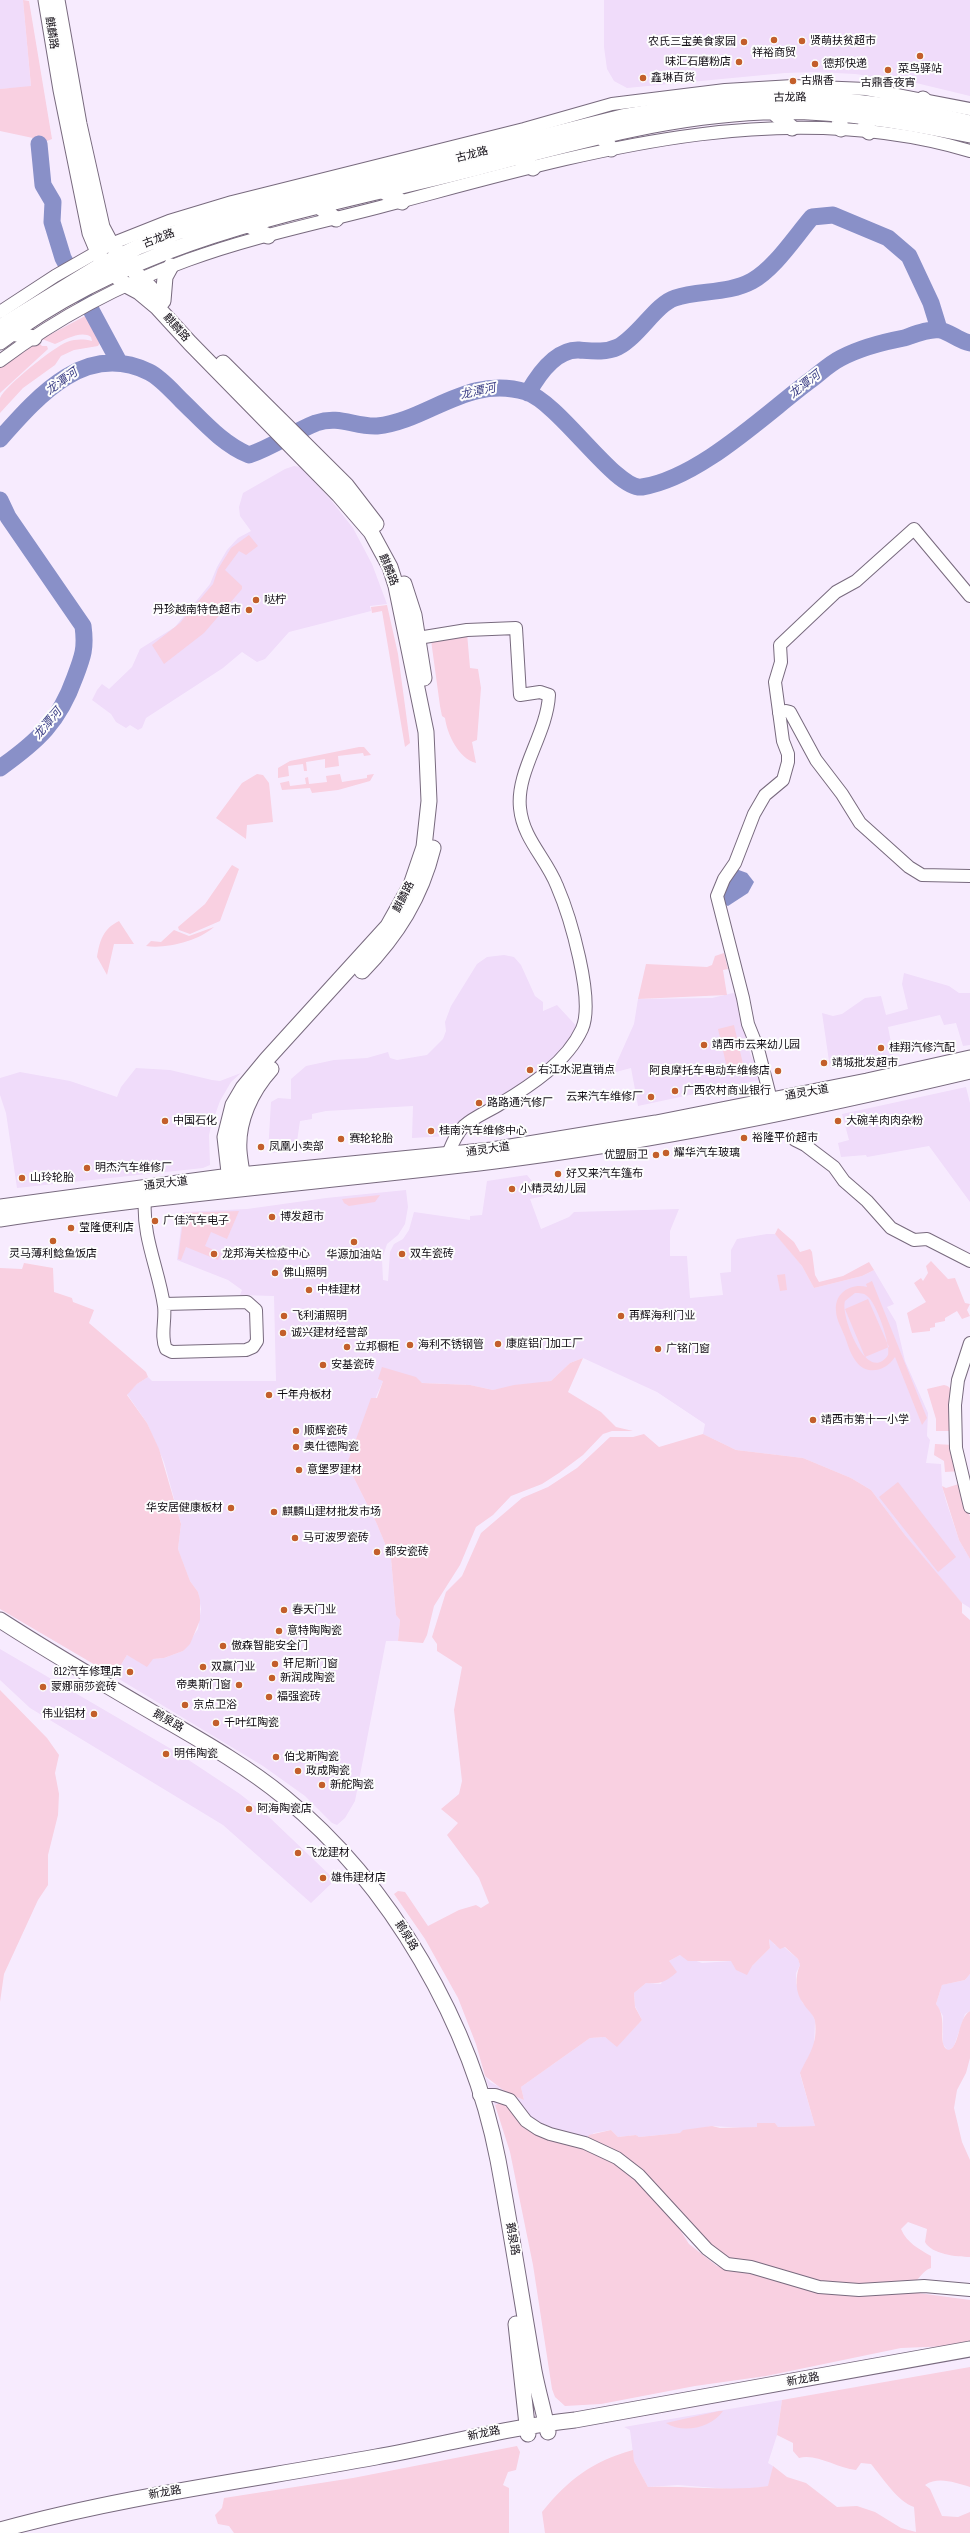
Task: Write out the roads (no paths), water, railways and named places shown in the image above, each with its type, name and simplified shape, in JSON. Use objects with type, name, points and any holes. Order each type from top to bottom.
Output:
[{"type":"main road","name":"麒麟路","points":[[46,0],[61,90],[90,233],[100,258],[113,275],[126,285],[139,292],[157,307],[309,455],[351,491],[378,528],[401,577],[414,615],[418,638],[438,791],[434,844],[427,874],[415,902],[384,947],[262,1078],[246,1108],[240,1131],[237,1183]]},
{"type":"main road","name":"麒麟路","points":[[57,0],[92,184],[102,227],[111,244],[141,279],[269,416]]},
{"type":"main road","name":"古龙路","points":[[4,334],[26,310],[70,291],[98,291],[126,261],[180,231],[248,204],[392,174],[622,116],[717,101],[797,98],[845,99],[938,115],[970,123]]},
{"type":"main road","points":[[923,99],[938,115]]},
{"type":"main road","name":"古龙路","points":[[70,291],[72,271],[100,258],[126,261],[247,224],[318,206],[602,136],[688,119],[772,111],[838,114],[863,116],[970,135]]},
{"type":"main road","points":[[772,111],[792,128]]},
{"type":"main road","points":[[838,114],[841,129]]},
{"type":"main road","points":[[863,116],[869,132]]},
{"type":"main road","points":[[602,136],[612,149]]},
{"type":"main road","points":[[516,157],[533,168]]},
{"type":"main road","points":[[380,164],[392,174]]},
{"type":"main road","points":[[383,191],[402,202]]},
{"type":"main road","points":[[318,206],[336,219]]},
{"type":"main road","points":[[247,224],[268,236]]},
{"type":"main road","points":[[163,301],[165,276],[171,266]]},
{"type":"main road","name":"古龙路","points":[[4,334],[70,291]]},
{"type":"main road","points":[[5,309],[26,310]]},
{"type":"main road","points":[[4,334],[34,338]]},
{"type":"main road","name":"麒麟路","points":[[237,1183],[225,1137],[233,1105],[243,1088],[267,1059],[372,944],[397,912],[411,885],[420,859],[428,816],[426,732],[402,616],[390,567],[371,532],[309,455]]},
{"type":"main road","name":"通灵大道","points":[[0,1220],[145,1200],[237,1183],[448,1154],[492,1150],[656,1123],[867,1082],[970,1058]]},
{"type":"main road","name":"通灵大道","points":[[0,1207],[237,1183],[488,1162],[583,1149],[863,1096],[970,1071]]},
{"type":"main road","name":"鹅泉路","points":[[0,1620],[227,1757],[284,1797],[321,1831],[382,1900],[409,1940],[453,2019],[479,2095],[498,2159],[531,2393],[527,2430]]},
{"type":"main road","name":"鹅泉路","points":[[0,1632],[216,1761],[278,1804],[344,1868],[367,1895],[394,1934],[436,2007],[450,2038],[478,2125],[488,2162],[516,2324],[531,2393],[547,2428]]},
{"type":"main road","name":"新龙路","points":[[547,2428],[575,2420],[970,2349]]},
{"type":"main road","name":"新龙路","points":[[0,2530],[156,2494],[377,2457],[505,2430],[547,2428],[895,2372],[970,2357]]},
{"type":"main road","points":[[505,2430],[511,2426],[531,2393],[548,2409],[575,2420]]},
{"type":"main road","name":"新龙路","points":[[1,2533],[156,2499],[375,2466],[527,2430]]},
{"type":"street","points":[[100,258],[111,244],[169,221],[248,204],[380,164],[633,100],[725,90],[793,86],[866,89],[970,108]]},
{"type":"street","points":[[0,361],[77,311],[98,291],[126,285],[171,266],[268,236],[612,149],[703,133],[792,128],[841,129],[869,132],[926,140],[970,151]]},
{"type":"street","points":[[5,309],[72,271]]},
{"type":"street","points":[[771,1100],[758,1049],[748,1024],[743,998],[717,896],[724,879],[735,863],[748,828],[765,795],[783,780],[788,754],[783,741],[774,682],[781,662],[779,648],[782,641],[836,592],[856,580],[914,529],[970,596]]},
{"type":"street","points":[[418,638],[467,630],[516,628],[520,695],[540,692],[549,695],[544,726],[533,749],[521,788],[520,807],[530,841],[557,885],[574,938],[587,1005],[582,1028],[566,1053],[535,1082],[465,1125],[454,1139],[448,1154]]},
{"type":"street","points":[[779,713],[786,711],[790,712],[816,760],[842,794],[860,823],[909,868],[922,875],[970,876]]},
{"type":"street","points":[[795,1140],[805,1145],[834,1167],[844,1181],[867,1201],[891,1228],[914,1240],[927,1239],[970,1261]]},
{"type":"street","points":[[145,1200],[145,1219],[149,1247],[164,1304],[165,1346],[168,1351],[246,1350],[253,1347],[257,1341],[256,1310],[247,1302],[164,1304]]},
{"type":"street","points":[[970,1343],[957,1388],[955,1431],[957,1455],[965,1478],[970,1507]]},
{"type":"street","points":[[479,2095],[495,2095],[510,2100],[526,2121],[538,2129],[550,2134],[585,2143],[617,2158],[639,2175],[707,2249],[727,2264],[758,2269],[819,2287],[859,2290],[924,2286],[970,2290]]},
{"type":"water","points":[[736,869],[747,873],[754,882],[748,893],[728,906],[723,904],[722,891]]},
{"type":"waterway","points":[[39,144],[43,185],[53,202],[52,222],[63,258],[119,362]]},
{"type":"waterway","points":[[528,393],[542,371],[555,358],[571,351],[598,351],[618,347],[633,336],[654,313],[668,301],[684,296],[733,288],[752,281],[776,261],[812,217],[833,215],[888,238],[909,256],[931,303],[939,329]]},
{"type":"waterway","name":"龙潭河","points":[[0,439],[48,390],[66,377],[84,368],[105,363],[126,364],[149,372],[166,385],[221,438],[230,445],[249,455],[316,423],[332,420],[377,426],[414,416],[449,400],[467,394],[485,389],[505,388],[526,392],[540,399],[618,475],[631,485],[642,487],[664,481],[686,472],[708,459],[751,428],[828,366],[848,354],[888,341],[931,330],[944,331],[970,343]]},
{"type":"waterway","name":"龙潭河","points":[[0,500],[8,517],[83,626],[84,640],[82,657],[69,693],[62,706],[46,729],[26,749],[0,768]]},
{"type":"place","name":"祥裕商贸","points":[[774,40]]},
{"type":"place","name":"贤萌扶贫超市","points":[[802,41]]},
{"type":"place","name":"农氏三宝美食家园","points":[[744,42]]},
{"type":"place","name":"菜鸟驿站","points":[[920,56]]},
{"type":"place","name":"味汇石磨粉店","points":[[739,62]]},
{"type":"place","name":"德邦快递","points":[[815,64]]},
{"type":"place","name":"古鼎香夜宵","points":[[888,70]]},
{"type":"place","name":"鑫琳百货","points":[[643,78]]},
{"type":"place","name":"古鼎香","points":[[793,81]]},
{"type":"place","name":"哒柠","points":[[256,600]]},
{"type":"place","name":"丹珍越南特色超市","points":[[249,610]]},
{"type":"place","name":"靖西市云来幼儿园","points":[[704,1045]]},
{"type":"place","name":"桂翔汽修汽配","points":[[881,1048]]},
{"type":"place","name":"靖城批发超市","points":[[824,1063]]},
{"type":"place","name":"右江水泥直销点","points":[[530,1070]]},
{"type":"place","name":"阿良摩托车电动车维修店","points":[[778,1071]]},
{"type":"place","name":"广西农村商业银行","points":[[675,1091]]},
{"type":"place","name":"云来汽车维修厂","points":[[651,1097]]},
{"type":"place","name":"路路通汽修厂","points":[[479,1103]]},
{"type":"place","name":"中国石化","points":[[165,1121]]},
{"type":"place","name":"大碗羊肉肉杂粉","points":[[838,1121]]},
{"type":"place","name":"桂南汽车维修中心","points":[[431,1131]]},
{"type":"place","name":"裕隆平价超市","points":[[744,1138]]},
{"type":"place","name":"赛轮轮胎","points":[[341,1139]]},
{"type":"place","name":"凤凰小卖部","points":[[261,1147]]},
{"type":"place","name":"耀华汽车玻璃","points":[[666,1153]]},
{"type":"place","name":"优盟厨卫","points":[[656,1155]]},
{"type":"place","name":"明杰汽车维修厂","points":[[87,1168]]},
{"type":"place","name":"好又来汽车篷布","points":[[558,1174]]},
{"type":"place","name":"山玲轮胎","points":[[22,1178]]},
{"type":"place","name":"小精灵幼儿园","points":[[512,1189]]},
{"type":"place","name":"博发超市","points":[[272,1217]]},
{"type":"place","name":"广佳汽车电子","points":[[155,1221]]},
{"type":"place","name":"莹隆便利店","points":[[71,1228]]},
{"type":"place","name":"灵马薄利鲶鱼饭店","points":[[53,1241]]},
{"type":"place","name":"华源加油站","points":[[354,1242]]},
{"type":"place","name":"龙邦海关检疫中心","points":[[214,1254]]},
{"type":"place","name":"双车瓷砖","points":[[402,1254]]},
{"type":"place","name":"佛山照明","points":[[275,1273]]},
{"type":"place","name":"中桂建材","points":[[309,1290]]},
{"type":"place","name":"飞利浦照明","points":[[284,1316]]},
{"type":"place","name":"再辉海利门业","points":[[621,1316]]},
{"type":"place","name":"诚兴建材经营部","points":[[283,1333]]},
{"type":"place","name":"康庭铝门加工厂","points":[[498,1344]]},
{"type":"place","name":"海利不锈钢管","points":[[410,1345]]},
{"type":"place","name":"立邦橱柜","points":[[347,1347]]},
{"type":"place","name":"广铭门窗","points":[[658,1349]]},
{"type":"place","name":"安基瓷砖","points":[[323,1365]]},
{"type":"place","name":"千年舟板材","points":[[269,1395]]},
{"type":"place","name":"靖西市第十一小学","points":[[813,1420]]},
{"type":"place","name":"顺辉瓷砖","points":[[296,1431]]},
{"type":"place","name":"奥仕德陶瓷","points":[[296,1447]]},
{"type":"place","name":"意堡罗建材","points":[[299,1470]]},
{"type":"place","name":"华安居健康板材","points":[[231,1508]]},
{"type":"place","name":"麒麟山建材批发市场","points":[[274,1512]]},
{"type":"place","name":"马可波罗瓷砖","points":[[295,1538]]},
{"type":"place","name":"都安瓷砖","points":[[377,1552]]},
{"type":"place","name":"春天门业","points":[[284,1610]]},
{"type":"place","name":"意特陶陶瓷","points":[[279,1631]]},
{"type":"place","name":"傲森智能安全门","points":[[223,1646]]},
{"type":"place","name":"轩尼斯门窗","points":[[275,1664]]},
{"type":"place","name":"双赢门业","points":[[203,1667]]},
{"type":"place","name":"812汽车修理店","points":[[130,1672]]},
{"type":"place","name":"新润成陶瓷","points":[[272,1678]]},
{"type":"place","name":"帝奥斯门窗","points":[[239,1685]]},
{"type":"place","name":"蒙娜丽莎瓷砖","points":[[43,1687]]},
{"type":"place","name":"福强瓷砖","points":[[269,1697]]},
{"type":"place","name":"京点卫浴","points":[[185,1705]]},
{"type":"place","name":"伟业铝材","points":[[94,1714]]},
{"type":"place","name":"千叶红陶瓷","points":[[216,1723]]},
{"type":"place","name":"明伟陶瓷","points":[[166,1754]]},
{"type":"place","name":"伯戈斯陶瓷","points":[[276,1757]]},
{"type":"place","name":"政成陶瓷","points":[[298,1771]]},
{"type":"place","name":"新舵陶瓷","points":[[322,1785]]},
{"type":"place","name":"阿海陶瓷店","points":[[249,1809]]},
{"type":"place","name":"飞龙建材","points":[[298,1853]]},
{"type":"place","name":"雄伟建材店","points":[[323,1878]]}]
